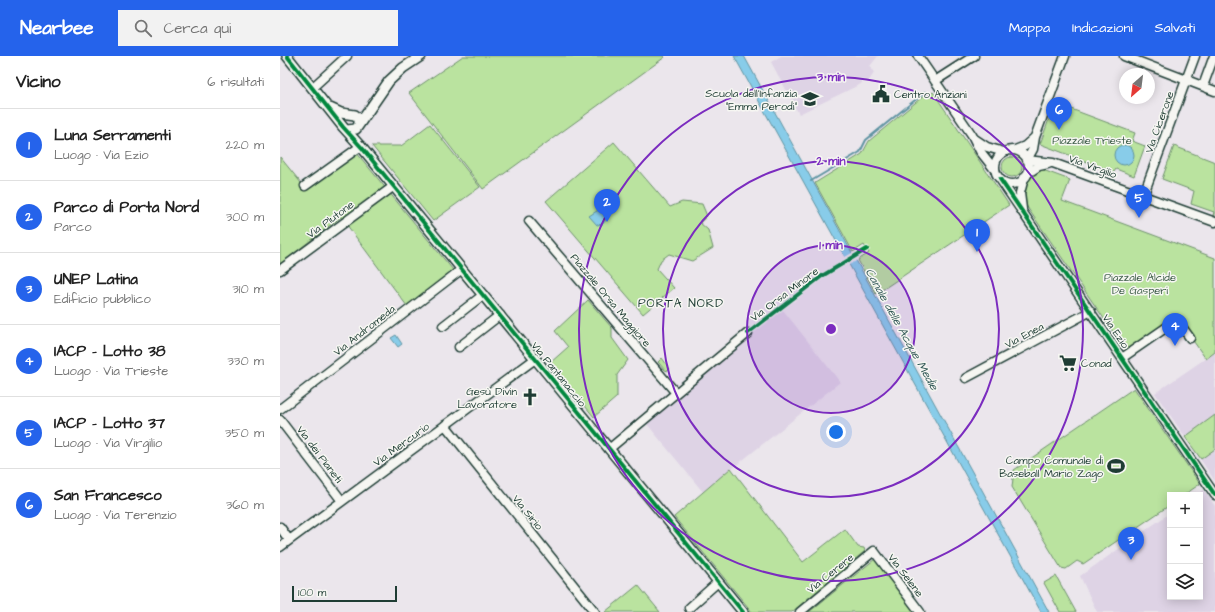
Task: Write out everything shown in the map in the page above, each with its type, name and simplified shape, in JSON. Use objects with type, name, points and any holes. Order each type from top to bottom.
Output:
[{"type":"street","name":"Via Pantanaccio","points":[[287,56],[329,107],[351,127],[362,146],[394,186],[743,612]]},
{"type":"street","points":[[312,87],[347,56]]},
{"type":"street","points":[[351,127],[371,108],[375,100],[393,77],[421,56]]},
{"type":"street","points":[[918,56],[1000,179],[1005,182],[1015,183],[1025,176]]},
{"type":"street","points":[[935,81],[974,56]]},
{"type":"street","points":[[1022,210],[1020,193],[1025,176],[1027,160],[1033,148],[1035,137],[1065,56]]},
{"type":"street","name":"Via Cicerone","points":[[1143,196],[1195,56]]},
{"type":"street","points":[[1203,86],[1214,56]]},
{"type":"street","points":[[1128,57],[1215,91]]},
{"type":"street","points":[[351,127],[342,118],[375,100]]},
{"type":"street","name":"Via Pantanaccio","points":[[329,107],[350,114]]},
{"type":"street","points":[[350,114],[357,117],[351,127]]},
{"type":"street","points":[[972,136],[987,147],[1004,152],[1025,146],[1035,137]]},
{"type":"street","points":[[305,186],[362,146]]},
{"type":"street","name":"Via Virgilio","points":[[1033,148],[1036,154],[1053,163],[1215,222]]},
{"type":"street","points":[[1015,150],[1022,154],[1027,160]]},
{"type":"street","points":[[995,170],[998,158],[1004,152]]},
{"type":"street","name":"Via Virgilio","points":[[1027,160],[1053,163]]},
{"type":"street","name":"Via Virgilio","points":[[1025,176],[1039,166],[1053,163]]},
{"type":"street","name":"Via Ezio","points":[[1000,179],[1215,495]]},
{"type":"street","name":"Via Plutone","points":[[280,270],[394,186]]},
{"type":"street","name":"Piazzale Orsa Maggiore","points":[[529,221],[676,393]]},
{"type":"street","name":"Via Andromeda","points":[[280,409],[462,269]]},
{"type":"street","points":[[443,326],[483,295]]},
{"type":"street","name":"Via Enea","points":[[966,378],[1091,311]]},
{"type":"street","points":[[459,347],[500,315]]},
{"type":"street","points":[[1122,358],[1177,320],[1190,338]]},
{"type":"street","name":"Via Orsa Minore","points":[[609,449],[748,333]]},
{"type":"street","name":"Via Mercurio","points":[[280,547],[535,359]]},
{"type":"street","name":"Via dei Pianeti","points":[[280,420],[342,501]]},
{"type":"street","name":"Via Sirio","points":[[445,425],[595,612]]},
{"type":"street","points":[[280,527],[290,540]]},
{"type":"street","name":"Via Cerere","points":[[800,612],[874,551]]},
{"type":"street","name":"Via Selene","points":[[874,551],[920,612]]},
{"type":"street","points":[[688,608],[718,582]]},
{"type":"shaded area","name":"Scuola dell'Infanzia \"Emma Perodi\"","points":[[781,56],[878,56],[870,66],[874,73],[868,82],[863,80],[861,84],[799,114],[771,62]]},
{"type":"shaded area","points":[[783,310],[840,382],[703,492],[647,424],[754,332]]},
{"type":"shaded area","points":[[1215,352],[1215,481],[1155,393]]},
{"type":"shaded area","points":[[1204,490],[1215,506],[1215,612],[1097,612],[1080,576],[1167,515],[1167,600],[1203,600],[1203,492],[1201,492]]},
{"type":"green space","points":[[463,56],[665,57],[483,189],[409,93]]},
{"type":"green space","points":[[933,92],[1009,205],[876,294],[858,260],[869,253],[864,245],[853,252],[815,183],[862,154],[869,141],[927,93],[929,95]]},
{"type":"green space","name":"Piazzale Trieste","points":[[1055,103],[1135,133],[1132,141],[1145,146],[1134,176],[1116,169],[1114,172],[1040,144]]},
{"type":"green space","points":[[430,124],[480,187],[433,221],[372,146],[401,146]]},
{"type":"green space","points":[[614,142],[670,207],[682,202],[702,204],[707,216],[700,223],[708,230],[713,248],[692,261],[669,254],[661,260],[657,269],[674,288],[643,314],[546,201]]},
{"type":"green space","points":[[1174,146],[1215,162],[1215,216],[1213,215],[1214,212],[1191,204],[1194,191],[1162,179]]},
{"type":"green space","points":[[356,152],[453,270],[407,306],[341,217],[280,264],[280,157],[306,189]]},
{"type":"green space","points":[[1012,157],[1019,160],[1022,167],[1019,174],[1012,177],[1005,174],[1002,167],[1005,160]]},
{"type":"green space","name":"Piazzale Alcide De Gasperi","points":[[1043,170],[1070,180],[1062,201],[1215,258],[1215,352],[1206,359],[1177,318],[1127,352],[1027,207],[1025,190],[1027,184],[1033,175]]},
{"type":"green space","points":[[588,300],[612,328],[612,338],[628,360],[617,375],[617,397],[594,417],[550,363],[568,347],[555,331]]},
{"type":"green space","points":[[662,358],[670,369],[668,371],[665,370],[658,362]]},
{"type":"green space","name":"Campo Comunale di Baseball Mario Zago","points":[[1134,388],[1200,484],[1188,492],[1167,492],[1167,507],[1083,564],[1077,561],[1066,569],[1061,568],[1012,487],[1014,470]]},
{"type":"green space","points":[[1215,415],[1215,449],[1201,459],[1185,437]]},
{"type":"green space","points":[[731,468],[803,562],[845,529],[858,547],[864,548],[865,551],[792,612],[752,612],[674,517]]},
{"type":"green space","points":[[875,559],[914,612],[809,612]]},
{"type":"green space","points":[[1056,576],[1076,612],[1060,612],[1044,583]]},
{"type":"green space","points":[[638,585],[660,612],[605,612]]},
{"type":"water","points":[[734,56],[744,56],[1049,612],[1041,612]]},
{"type":"water","points":[[1124,145],[1131,148],[1134,155],[1131,162],[1124,165],[1117,162],[1114,155],[1117,148]]},
{"type":"water","points":[[603,207],[606,220],[603,224],[597,225],[589,216]]},
{"type":"water","points":[[396,335],[402,344],[398,347],[391,338]]},
{"type":"pier","points":[[854,252],[858,260],[847,266],[843,258]]},
{"type":"waterway","points":[[811,181],[860,152],[866,140],[925,92]]},
{"type":"cycle path","points":[[287,56],[343,127],[363,149],[743,612]]},
{"type":"cycle path","points":[[1000,179],[1215,495]]},
{"type":"cycle path","points":[[748,333],[822,276],[867,249]]},
{"type":"place","name":"Centro Anziani","points":[[881,94]]},
{"type":"place","name":"Scuola dell'Infanzia \"Emma Perodi\"","points":[[810,99]]},
{"type":"place","name":"San Francesco","points":[[1059,130]]},
{"type":"place","name":"IACP - Lotto 37","points":[[1139,218]]},
{"type":"place","name":"Parco di Porta Nord","points":[[607,222]]},
{"type":"place","name":"Luna Serramenti","points":[[977,252]]},
{"type":"place","name":"IACP - Lotto 38","points":[[1175,346]]},
{"type":"place","name":"Conad","points":[[1068,363]]},
{"type":"place","name":"Gesù Divin Lavoratore","points":[[530,397]]},
{"type":"place","name":"Campo Comunale di Baseball Mario Zago","points":[[1116,466]]},
{"type":"place","name":"UNEP Latina","points":[[1131,560]]},
{"type":"district","name":"PORTA NORD","points":[[681,303]]},
{"type":"water label","name":"Canale delle Acque Medie","points":[[902,329]]}]
